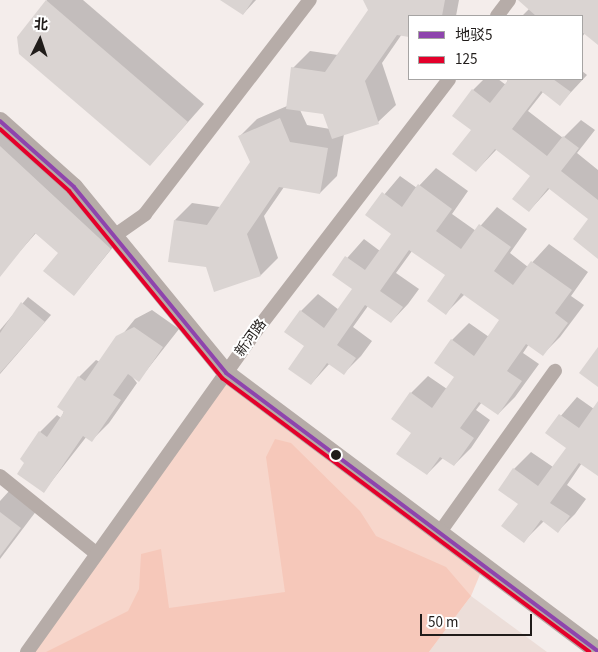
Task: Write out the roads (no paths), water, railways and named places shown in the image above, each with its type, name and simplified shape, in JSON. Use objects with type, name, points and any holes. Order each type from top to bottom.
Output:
[{"type":"street","points":[[114,236],[145,214],[310,0]]},
{"type":"street","points":[[498,15],[509,0]]},
{"type":"street","name":"新河路","points":[[27,652],[226,374],[448,80]]},
{"type":"street","points":[[0,120],[74,187],[226,374],[598,650]]},
{"type":"street","points":[[440,532],[555,371]]},
{"type":"street","points":[[0,476],[97,554]]}]
